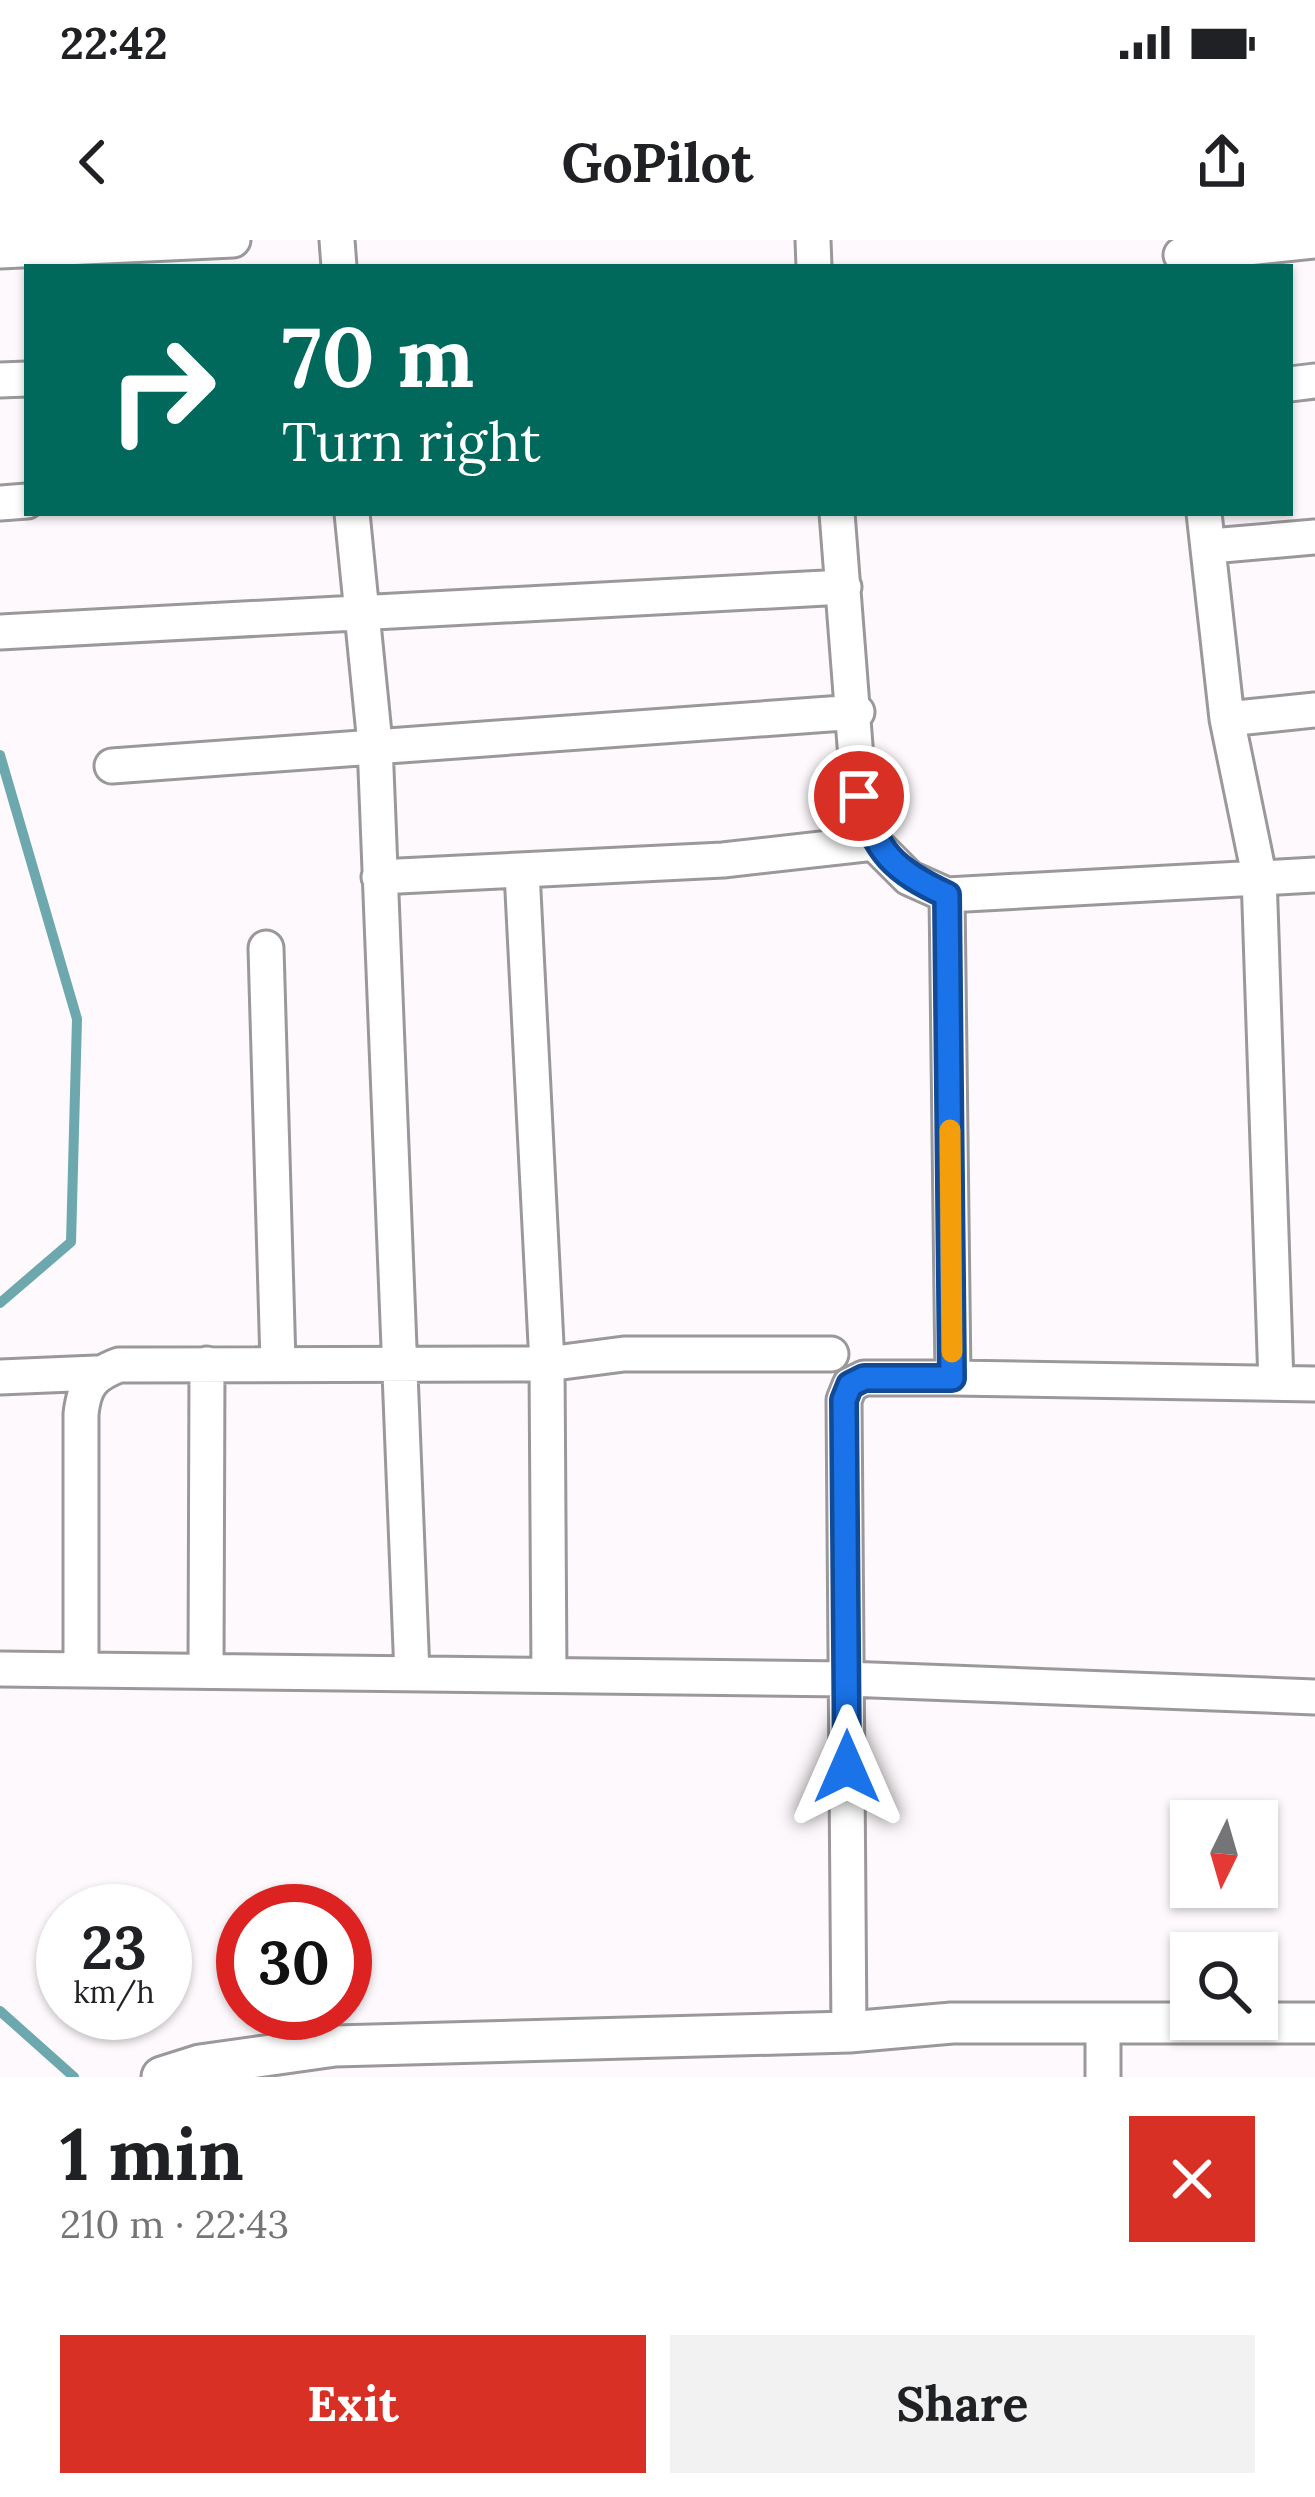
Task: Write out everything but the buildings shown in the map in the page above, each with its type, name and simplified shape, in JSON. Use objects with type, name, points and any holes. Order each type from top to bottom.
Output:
[{"type":"street","points":[[0,251],[233,240]]},
{"type":"street","points":[[1180,254],[1315,241]]},
{"type":"street","points":[[352,516],[375,744],[412,1674]]},
{"type":"street","points":[[836,516],[856,712],[859,796],[874,843],[909,878],[947,895],[1315,875]]},
{"type":"street","points":[[1276,1383],[1259,875],[1227,719],[1207,529],[1315,537]]},
{"type":"street","points":[[0,632],[844,587]]},
{"type":"street","points":[[1227,719],[1315,710]]},
{"type":"street","points":[[112,766],[856,712]]},
{"type":"street","points":[[379,877],[522,872],[874,843]]},
{"type":"street","points":[[522,872],[547,1364],[549,1675]]},
{"type":"street","points":[[947,895],[952,1378]]},
{"type":"street","points":[[266,948],[278,1364]]},
{"type":"street","points":[[0,1376],[96,1373],[119,1365],[547,1364],[624,1354],[831,1354]]},
{"type":"street","points":[[206,1671],[207,1364]]},
{"type":"street","points":[[81,1670],[81,1414],[83,1392],[96,1373]]},
{"type":"street","points":[[849,2032],[844,1400],[850,1385],[864,1378],[1315,1384]]},
{"type":"street","points":[[0,1669],[846,1679],[1315,1697]]},
{"type":"street","points":[[181,2071],[335,2046],[849,2032],[952,2023],[1315,2023]]},
{"type":"street","points":[[1102,2023],[1103,2077]]},
{"type":"waterway","points":[[0,755],[77,1019],[71,1242],[0,1303]]},
{"type":"waterway","points":[[0,2011],[74,2077]]},
{"type":"slow traffic","points":[[950,1130],[952,1352]]},
{"type":"route","points":[[847,1767],[844,1400],[850,1385],[864,1378],[952,1378],[947,895],[909,878],[874,843],[859,796]]}]
